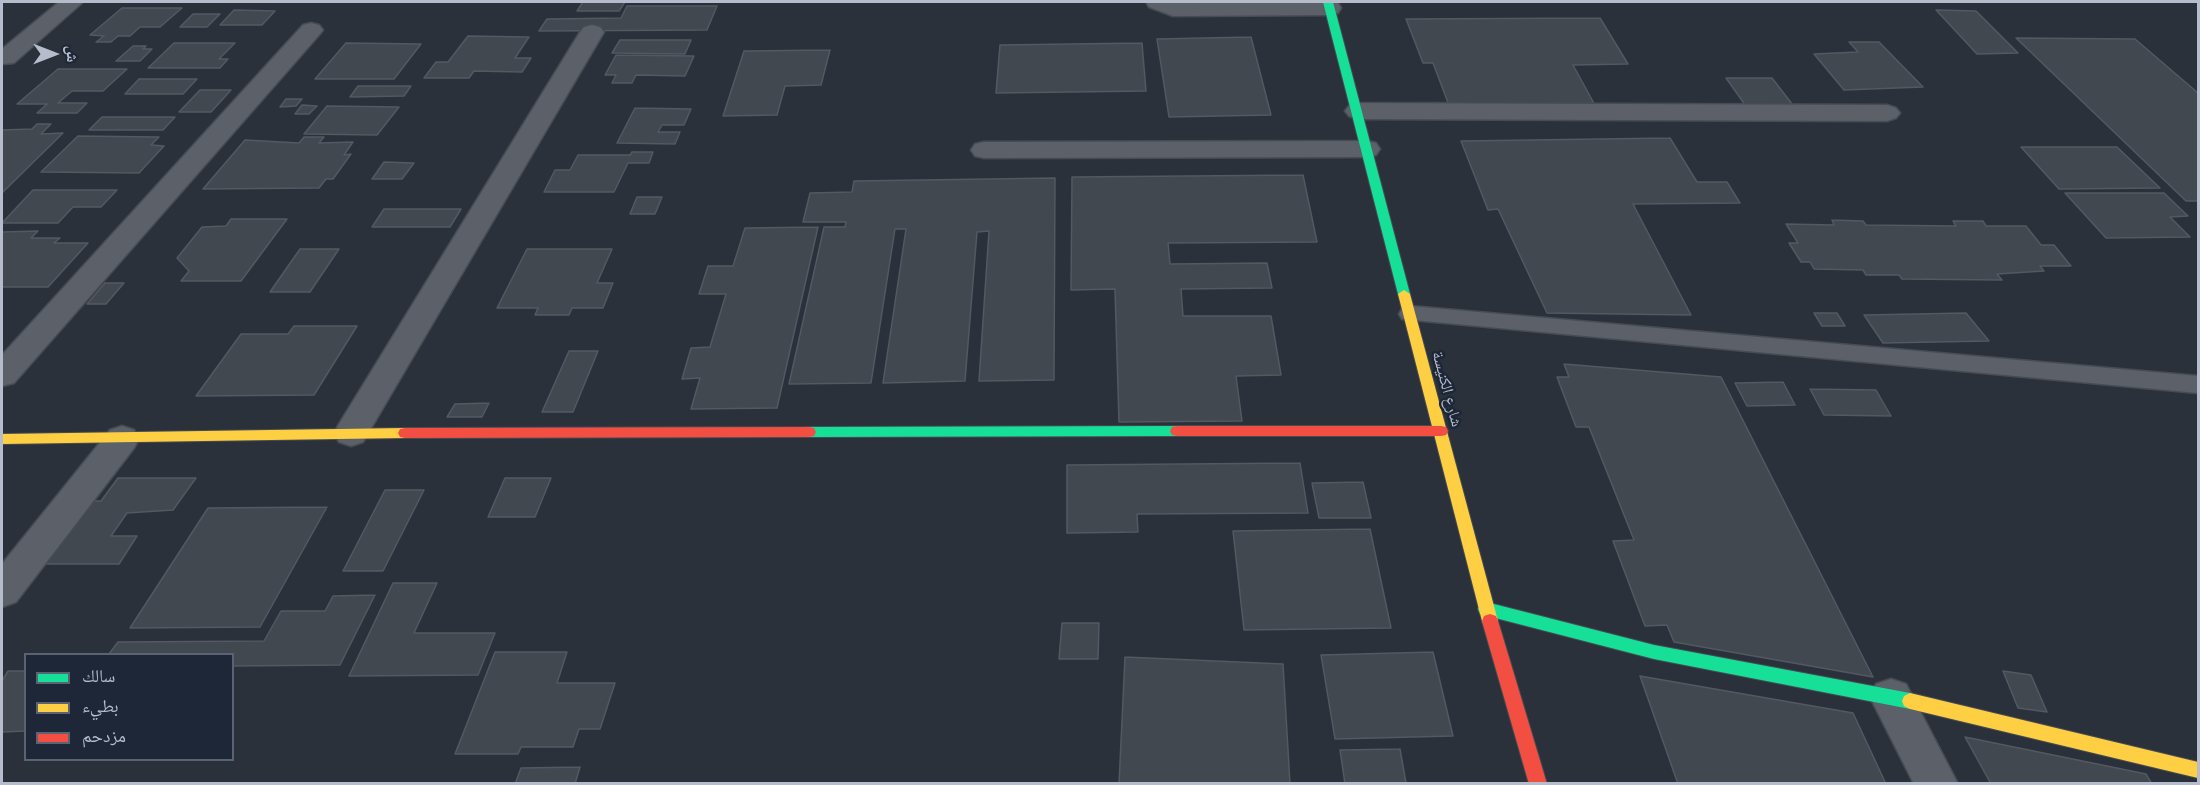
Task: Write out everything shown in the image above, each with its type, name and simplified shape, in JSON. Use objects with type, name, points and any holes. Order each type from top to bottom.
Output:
[{"type":"street","points":[[5,58],[72,2]]},
{"type":"street","points":[[1157,2],[1173,9],[1329,5]]},
{"type":"street","name":"شارع الكنيسة","points":[[1329,5],[1486,609],[1538,783]]},
{"type":"street","points":[[2,375],[311,30]]},
{"type":"street","points":[[351,433],[592,32]]},
{"type":"street","points":[[1358,111],[1887,113]]},
{"type":"street","points":[[984,150],[1367,148]]},
{"type":"street","points":[[2,439],[122,440],[351,433],[1441,431]]},
{"type":"street","points":[[2,591],[122,440]]},
{"type":"street","points":[[1486,609],[1654,652],[1891,697],[2199,771]]},
{"type":"street","points":[[1891,697],[1937,783]]},
{"type":"lane","points":[[1410,314],[2199,385]]},
{"type":"building","points":[[583,2],[625,2],[619,11],[577,11]]},
{"type":"building","points":[[627,6],[717,6],[707,30],[539,31],[547,19],[621,18]]},
{"type":"building","points":[[122,8],[182,8],[160,27],[140,27],[130,36],[118,36],[111,42],[96,42],[104,36],[90,35]]},
{"type":"building","points":[[234,10],[275,11],[262,25],[220,25]]},
{"type":"building","points":[[1936,10],[1976,11],[2018,53],[1977,54]]},
{"type":"building","points":[[193,14],[220,14],[207,27],[180,27]]},
{"type":"building","points":[[1600,18],[1628,64],[1573,65],[1596,107],[1450,108],[1433,63],[1423,63],[1406,19]]},
{"type":"building","points":[[468,36],[529,37],[515,58],[531,58],[522,72],[474,71],[469,78],[424,78],[436,62],[448,62]]},
{"type":"building","points":[[1251,37],[1271,115],[1169,117],[1157,39]]},
{"type":"building","points":[[2016,38],[2135,39],[2198,93],[2198,201],[2186,201]]},
{"type":"building","points":[[620,40],[691,40],[685,54],[612,53]]},
{"type":"building","points":[[1849,42],[1879,42],[1923,87],[1844,90],[1814,54],[1858,52]]},
{"type":"building","points":[[174,43],[235,43],[219,59],[228,59],[220,68],[148,68]]},
{"type":"building","points":[[346,43],[421,44],[394,79],[315,79]]},
{"type":"building","points":[[1142,43],[1146,91],[996,93],[1000,45]]},
{"type":"building","points":[[133,46],[146,46],[143,49],[152,49],[140,61],[116,61]]},
{"type":"building","points":[[830,50],[821,85],[785,86],[777,115],[723,116],[744,51]]},
{"type":"building","points":[[616,55],[694,56],[685,76],[636,75],[632,83],[612,83],[616,75],[605,75]]},
{"type":"building","points":[[58,69],[127,69],[103,91],[72,91],[58,103],[87,103],[77,113],[37,113],[47,104],[17,104]]},
{"type":"building","points":[[1726,78],[1772,78],[1796,109],[1748,109]]},
{"type":"building","points":[[139,79],[197,79],[183,94],[125,94]]},
{"type":"building","points":[[358,86],[411,86],[404,96],[350,97]]},
{"type":"building","points":[[200,90],[231,90],[211,112],[179,112]]},
{"type":"building","points":[[286,99],[302,99],[296,106],[280,107]]},
{"type":"building","points":[[302,105],[317,106],[309,114],[295,114]]},
{"type":"building","points":[[327,106],[399,107],[377,135],[304,134]]},
{"type":"building","points":[[635,108],[691,109],[684,125],[662,125],[658,132],[680,132],[675,144],[617,143]]},
{"type":"building","points":[[102,117],[175,117],[163,130],[89,130]]},
{"type":"building","points":[[37,124],[51,124],[41,134],[63,133],[2,193],[2,130],[32,129]]},
{"type":"building","points":[[78,136],[159,137],[151,145],[164,146],[139,173],[41,172]]},
{"type":"building","points":[[304,137],[324,137],[319,143],[353,142],[344,155],[351,154],[333,179],[326,179],[319,188],[203,189],[245,140],[299,143]]},
{"type":"building","points":[[1670,138],[1697,182],[1727,182],[1740,203],[1633,204],[1691,315],[1547,313],[1498,209],[1488,210],[1461,141]]},
{"type":"building","points":[[2021,147],[2117,147],[2160,188],[2059,189]]},
{"type":"building","points":[[632,152],[653,152],[649,163],[628,163],[614,192],[544,192],[555,170],[570,170],[578,155],[630,155]]},
{"type":"building","points":[[384,162],[414,163],[402,179],[372,179]]},
{"type":"building","points":[[1303,175],[1317,242],[1168,243],[1170,264],[1267,263],[1272,288],[1181,289],[1183,316],[1271,316],[1281,375],[1236,376],[1242,421],[1119,422],[1115,289],[1071,290],[1072,177]]},
{"type":"building","points":[[1055,178],[1054,380],[979,381],[989,231],[977,232],[965,381],[883,383],[906,229],[895,229],[871,383],[789,384],[824,227],[845,227],[846,222],[803,222],[810,193],[852,192],[854,181]]},
{"type":"building","points":[[33,190],[117,190],[101,207],[73,207],[58,223],[2,223]]},
{"type":"building","points":[[2065,193],[2164,193],[2188,216],[2170,217],[2190,237],[2106,238]]},
{"type":"building","points":[[637,197],[662,197],[655,214],[630,214]]},
{"type":"building","points":[[384,209],[461,209],[450,227],[372,227]]},
{"type":"building","points":[[231,219],[287,219],[241,281],[181,281],[189,271],[177,258],[202,227],[226,226]]},
{"type":"building","points":[[1832,220],[1863,221],[1866,225],[1956,226],[1953,221],[1983,221],[1986,226],[2026,226],[2041,245],[2054,245],[2071,266],[2040,266],[2044,271],[1997,274],[2002,280],[1902,279],[1899,275],[1866,275],[1863,270],[1814,269],[1810,262],[1801,262],[1789,243],[1798,243],[1786,224],[1834,225]]},
{"type":"building","points":[[818,227],[777,408],[691,409],[700,378],[682,379],[691,348],[710,347],[726,294],[699,294],[708,266],[733,266],[745,228]]},
{"type":"building","points":[[38,231],[31,238],[60,238],[54,243],[88,243],[48,287],[2,287],[2,232]]},
{"type":"building","points":[[300,249],[339,249],[310,292],[270,292]]},
{"type":"building","points":[[527,249],[612,249],[597,283],[613,283],[603,308],[572,308],[569,315],[535,315],[538,308],[497,308]]},
{"type":"building","points":[[105,283],[124,283],[106,304],[87,304]]},
{"type":"building","points":[[1814,313],[1837,313],[1845,326],[1822,326]]},
{"type":"building","points":[[1966,313],[1989,341],[1883,343],[1864,315]]},
{"type":"building","points":[[294,326],[357,326],[314,395],[196,396],[241,334],[288,334]]},
{"type":"building","points":[[569,351],[598,351],[573,412],[542,412]]},
{"type":"building","points":[[1564,364],[1721,377],[1873,677],[1674,642],[1667,625],[1645,626],[1613,541],[1634,540],[1589,427],[1576,427],[1557,377],[1569,377]]},
{"type":"building","points":[[1783,382],[1795,405],[1747,406],[1735,383]]},
{"type":"building","points":[[1810,389],[1876,390],[1891,416],[1824,415]]},
{"type":"building","points":[[489,403],[482,417],[447,417],[455,404]]},
{"type":"building","points":[[1300,463],[1308,513],[1137,514],[1138,532],[1067,533],[1067,465]]},
{"type":"building","points":[[118,478],[196,478],[173,510],[127,513],[111,536],[137,536],[119,564],[42,564],[89,501],[101,501]]},
{"type":"building","points":[[505,478],[551,478],[535,517],[488,517]]},
{"type":"building","points":[[1363,482],[1371,518],[1319,518],[1312,483]]},
{"type":"building","points":[[385,490],[424,490],[383,571],[343,571]]},
{"type":"building","points":[[327,507],[260,627],[130,628],[208,508]]},
{"type":"building","points":[[1370,529],[1391,628],[1244,630],[1233,531]]},
{"type":"building","points":[[393,583],[437,583],[414,633],[495,633],[478,675],[349,676]]},
{"type":"building","points":[[375,595],[340,665],[234,666],[234,653],[110,653],[118,642],[264,641],[281,611],[325,611],[333,596]]},
{"type":"building","points":[[1062,623],[1099,623],[1098,659],[1059,659]]},
{"type":"building","points":[[495,652],[567,652],[557,683],[615,683],[600,729],[579,729],[573,747],[521,747],[518,754],[455,754]]},
{"type":"building","points":[[1433,652],[1453,736],[1335,739],[1321,655]]},
{"type":"building","points":[[1125,657],[1283,664],[1290,784],[1119,784]]},
{"type":"building","points":[[8,671],[24,671],[24,731],[2,732],[2,681]]},
{"type":"building","points":[[2003,671],[2031,675],[2047,712],[2018,708]]},
{"type":"building","points":[[1640,676],[1853,713],[1886,784],[1678,784]]},
{"type":"building","points":[[1965,737],[2146,774],[2152,784],[1991,784]]},
{"type":"building","points":[[1400,749],[1406,783],[1452,784],[1345,784],[1340,750]]},
{"type":"building","points":[[580,767],[575,784],[515,784],[521,768]]},
{"type":"traffic: fast","points":[[1328,2],[1404,294]]},
{"type":"traffic: fast","points":[[809,432],[1177,431]]},
{"type":"traffic: fast","points":[[1486,609],[1654,652],[1910,701]]},
{"type":"traffic: slow","points":[[1404,294],[1490,621]]},
{"type":"traffic: slow","points":[[2,439],[405,433]]},
{"type":"traffic: slow","points":[[1910,701],[2198,770]]},
{"type":"traffic: jam","points":[[1177,431],[1441,431]]},
{"type":"traffic: jam","points":[[405,433],[809,432]]},
{"type":"traffic: jam","points":[[1490,621],[1538,784]]}]
